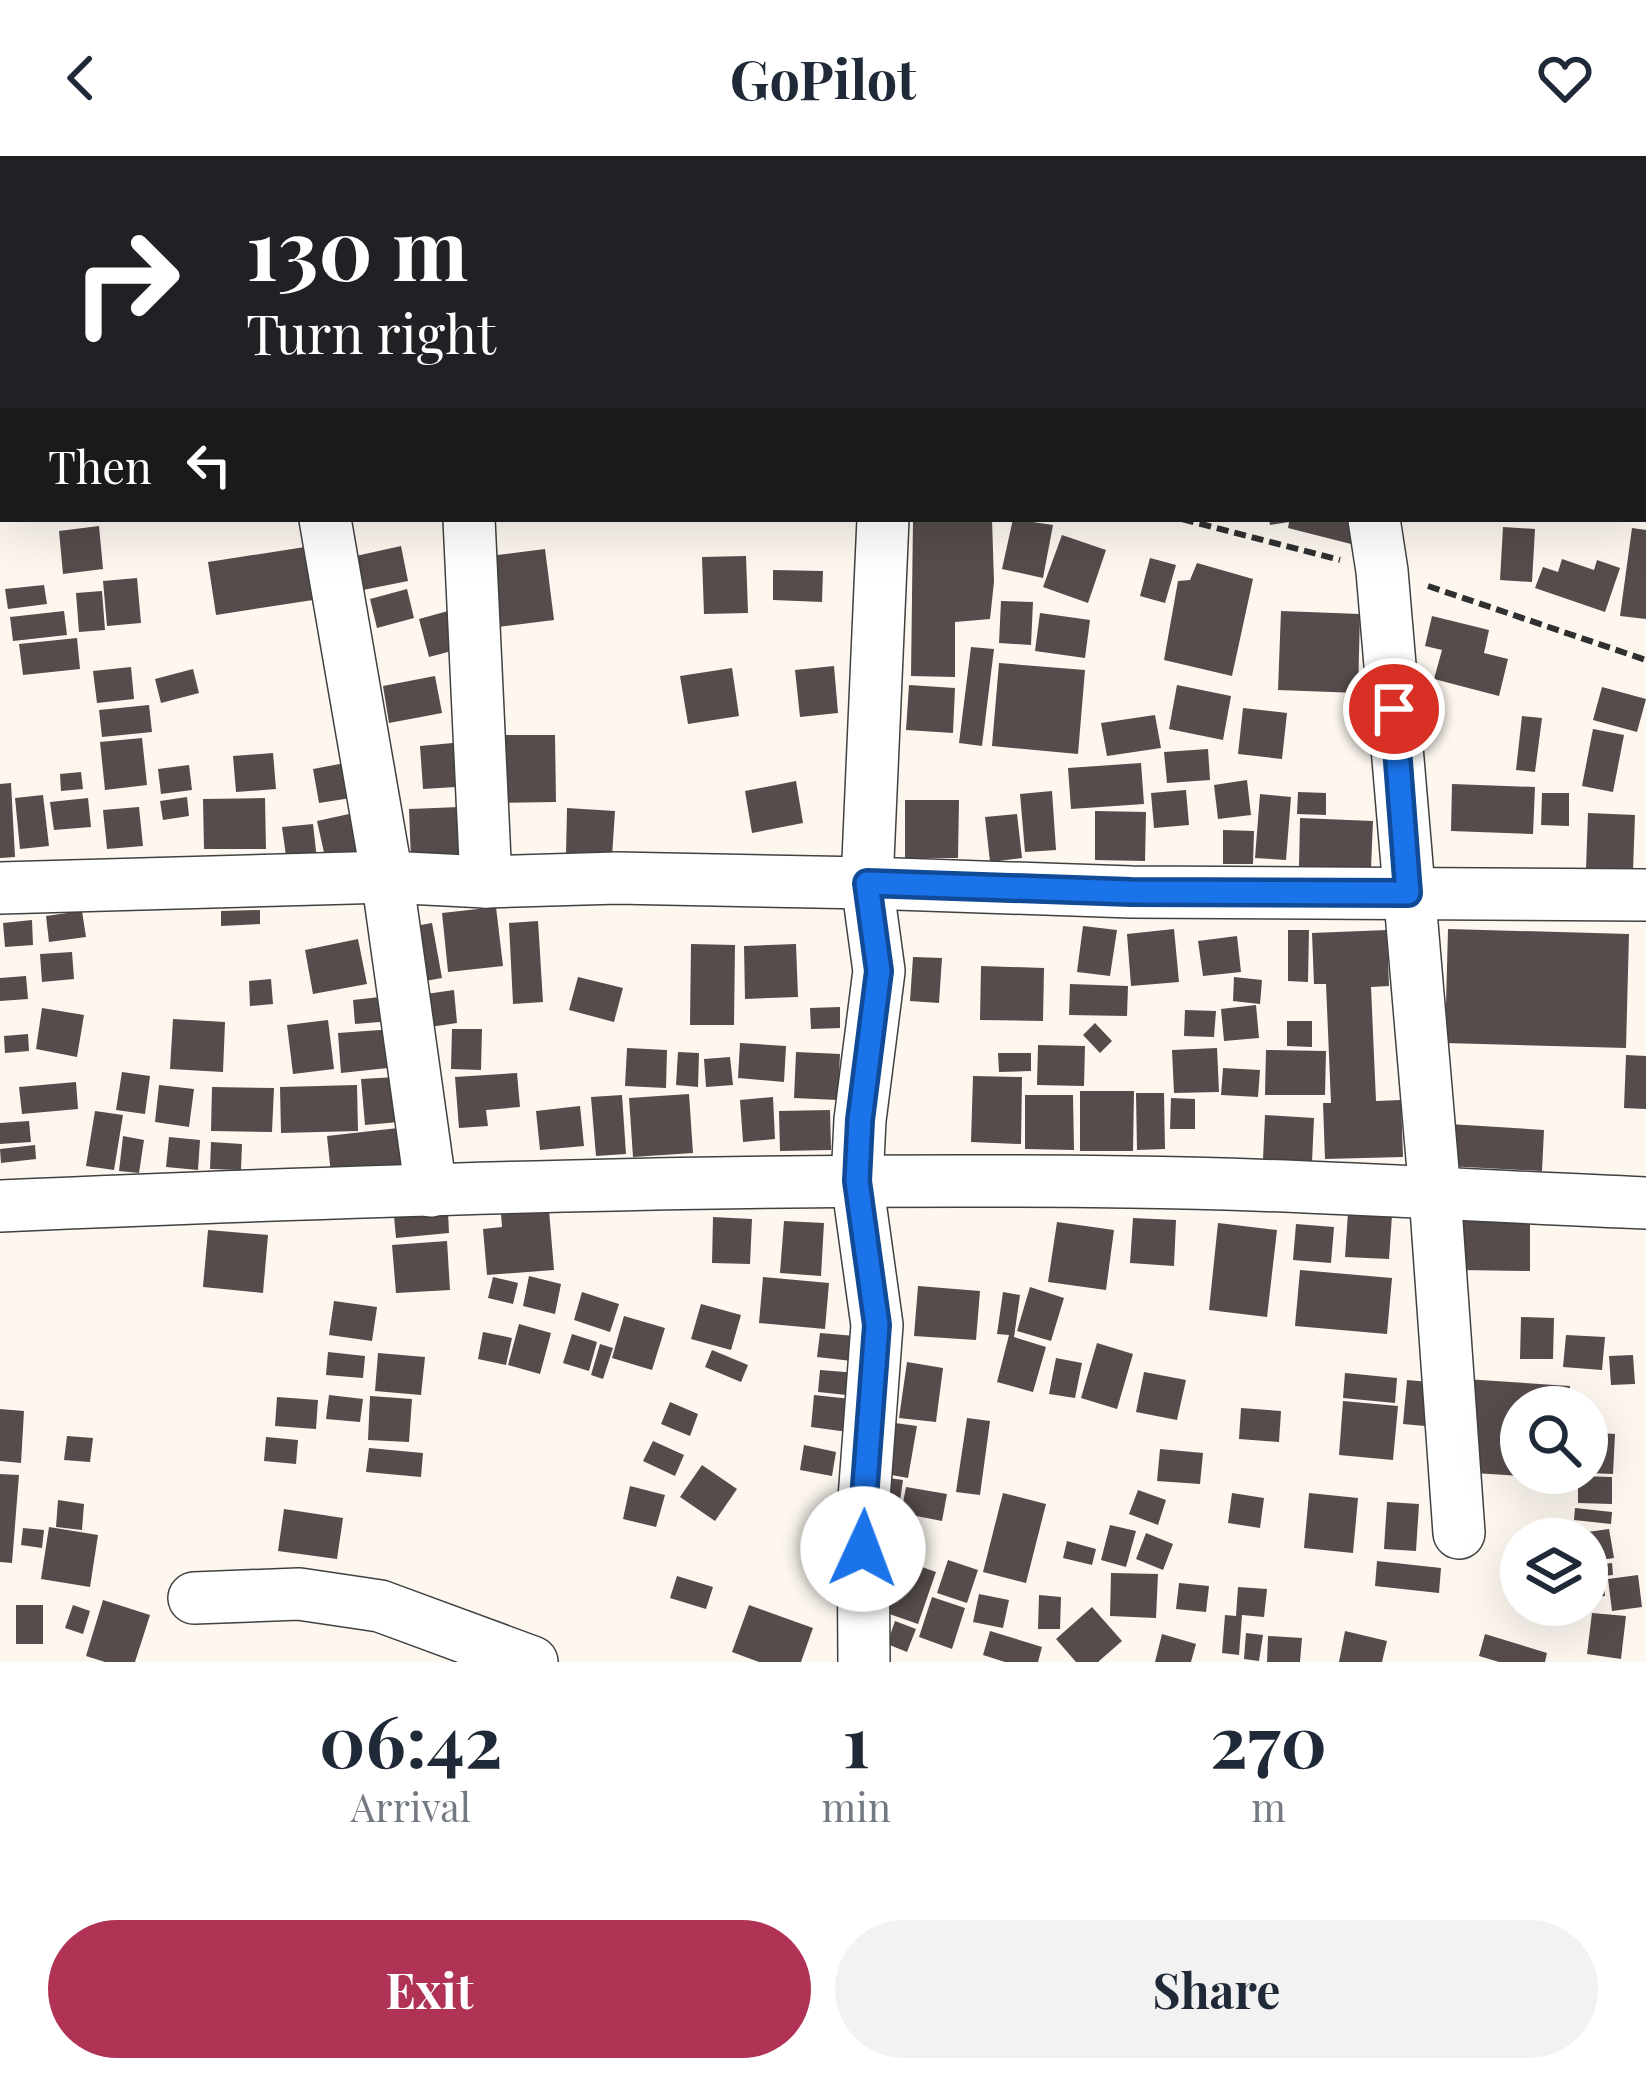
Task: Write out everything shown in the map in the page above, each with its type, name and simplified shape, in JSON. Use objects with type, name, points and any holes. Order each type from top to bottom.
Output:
[{"type":"street","points":[[326,522],[387,878],[431,1191]]},
{"type":"street","points":[[469,522],[486,883]]},
{"type":"street","points":[[864,1662],[863,1512],[877,1325],[857,1181],[879,971],[867,883],[883,522]]},
{"type":"street","points":[[1374,522],[1436,1194],[1459,1533]]},
{"type":"street","points":[[0,888],[387,878],[486,883],[617,878],[1131,892],[1646,895]]},
{"type":"street","points":[[0,1206],[857,1181],[1132,1182],[1646,1203]]},
{"type":"street","points":[[194,1598],[299,1594],[380,1606],[532,1662]]},
{"type":"building","points":[[913,522],[992,522],[990,619],[955,622],[955,677],[911,676]]},
{"type":"building","points":[[1012,522],[1053,525],[1043,578],[1002,569]]},
{"type":"building","points":[[1289,522],[1360,522],[1355,545],[1288,528]]},
{"type":"building","points":[[99,526],[103,569],[63,574],[59,531]]},
{"type":"building","points":[[1503,527],[1535,529],[1532,582],[1500,580]]},
{"type":"building","points":[[1632,528],[1646,530],[1646,619],[1620,616]]},
{"type":"building","points":[[1062,535],[1106,550],[1088,603],[1043,587]]},
{"type":"building","points":[[401,546],[408,581],[363,590],[356,556]]},
{"type":"building","points":[[305,547],[313,600],[216,615],[208,562]]},
{"type":"building","points":[[545,549],[554,620],[498,627],[489,556]]},
{"type":"building","points":[[746,556],[748,613],[704,614],[702,557]]},
{"type":"building","points":[[1150,558],[1176,565],[1165,603],[1140,596]]},
{"type":"building","points":[[1562,559],[1594,570],[1597,560],[1620,568],[1605,612],[1535,588],[1543,567],[1558,572]]},
{"type":"building","points":[[1197,563],[1253,579],[1232,676],[1164,660],[1178,581],[1190,580]]},
{"type":"building","points":[[773,570],[823,571],[822,602],[773,600]]},
{"type":"building","points":[[137,578],[141,623],[107,626],[103,581]]},
{"type":"building","points":[[44,585],[47,604],[8,609],[5,589]]},
{"type":"building","points":[[407,589],[414,618],[377,628],[370,599]]},
{"type":"building","points":[[102,591],[105,630],[79,632],[76,593]]},
{"type":"building","points":[[1001,601],[1033,602],[1031,645],[999,643]]},
{"type":"building","points":[[64,611],[67,635],[13,641],[10,617]]},
{"type":"building","points":[[448,611],[459,649],[429,657],[419,619]]},
{"type":"building","points":[[1281,611],[1360,614],[1358,693],[1278,690]]},
{"type":"building","points":[[1040,613],[1090,620],[1085,658],[1035,651]]},
{"type":"building","points":[[1432,616],[1489,630],[1484,653],[1508,659],[1499,696],[1434,679],[1442,650],[1425,646]]},
{"type":"building","points":[[77,638],[80,669],[23,675],[19,644]]},
{"type":"building","points":[[971,647],[994,649],[982,746],[959,743]]},
{"type":"building","points":[[999,663],[1085,670],[1078,754],[992,746]]},
{"type":"building","points":[[834,666],[838,713],[800,717],[795,670]]},
{"type":"building","points":[[131,667],[134,699],[97,703],[93,671]]},
{"type":"building","points":[[732,668],[739,716],[688,724],[680,676]]},
{"type":"building","points":[[193,669],[199,693],[161,703],[155,679]]},
{"type":"building","points":[[435,676],[442,713],[389,723],[383,686]]},
{"type":"building","points":[[909,685],[955,688],[953,733],[906,730]]},
{"type":"building","points":[[1177,685],[1231,696],[1223,740],[1169,729]]},
{"type":"building","points":[[1602,687],[1646,699],[1637,732],[1593,720]]},
{"type":"building","points":[[149,705],[152,732],[102,737],[99,710]]},
{"type":"building","points":[[1243,708],[1287,713],[1282,759],[1238,754]]},
{"type":"building","points":[[1155,715],[1161,748],[1107,756],[1101,723]]},
{"type":"building","points":[[1522,716],[1542,718],[1535,772],[1516,770]]},
{"type":"building","points":[[1593,729],[1624,735],[1613,792],[1582,786]]},
{"type":"building","points":[[492,735],[555,735],[556,802],[492,803]]},
{"type":"building","points":[[142,738],[147,785],[105,790],[100,742]]},
{"type":"building","points":[[453,743],[456,787],[423,789],[420,746]]},
{"type":"building","points":[[1208,749],[1210,780],[1167,783],[1164,752]]},
{"type":"building","points":[[273,753],[276,789],[236,792],[233,756]]},
{"type":"building","points":[[345,763],[351,798],[319,803],[313,769]]},
{"type":"building","points":[[1141,763],[1144,804],[1071,809],[1068,768]]},
{"type":"building","points":[[189,765],[192,790],[161,794],[158,769]]},
{"type":"building","points":[[81,772],[83,789],[61,791],[60,774]]},
{"type":"building","points":[[1247,780],[1251,815],[1218,819],[1214,785]]},
{"type":"building","points":[[796,781],[803,823],[752,833],[745,791]]},
{"type":"building","points":[[11,783],[15,857],[0,858],[0,784]]},
{"type":"building","points":[[1452,784],[1535,787],[1533,834],[1451,831]]},
{"type":"building","points":[[1186,790],[1189,825],[1154,828],[1151,793]]},
{"type":"building","points":[[1052,791],[1056,850],[1025,852],[1020,794]]},
{"type":"building","points":[[1298,792],[1326,793],[1326,815],[1297,814]]},
{"type":"building","points":[[1542,793],[1569,793],[1569,826],[1541,825]]},
{"type":"building","points":[[1260,794],[1291,797],[1286,860],[1255,858]]},
{"type":"building","points":[[43,795],[49,846],[20,849],[15,798]]},
{"type":"building","points":[[187,797],[189,816],[163,820],[160,801]]},
{"type":"building","points":[[88,798],[91,827],[54,830],[50,802]]},
{"type":"building","points":[[265,798],[266,849],[204,849],[203,799]]},
{"type":"building","points":[[905,800],[959,800],[958,858],[905,858]]},
{"type":"building","points":[[139,807],[143,846],[107,849],[103,810]]},
{"type":"building","points":[[460,807],[461,858],[411,860],[409,809]]},
{"type":"building","points":[[567,808],[615,811],[612,857],[566,855]]},
{"type":"building","points":[[1095,811],[1146,812],[1145,861],[1095,860]]},
{"type":"building","points":[[1588,813],[1635,815],[1633,871],[1586,869]]},
{"type":"building","points":[[349,814],[358,860],[327,866],[317,821]]},
{"type":"building","points":[[1017,814],[1022,858],[990,862],[985,817]]},
{"type":"building","points":[[1300,818],[1373,821],[1371,868],[1299,866]]},
{"type":"building","points":[[313,824],[317,860],[287,863],[282,827]]},
{"type":"building","points":[[1223,830],[1254,831],[1253,864],[1223,864]]},
{"type":"building","points":[[496,907],[503,966],[448,972],[442,913]]},
{"type":"building","points":[[260,910],[260,924],[221,926],[221,911]]},
{"type":"building","points":[[82,911],[86,937],[49,942],[46,916]]},
{"type":"building","points":[[32,920],[33,945],[5,947],[3,923]]},
{"type":"building","points":[[538,921],[543,1002],[513,1004],[509,923]]},
{"type":"building","points":[[432,923],[442,978],[414,983],[403,928]]},
{"type":"building","points":[[1083,926],[1117,930],[1110,976],[1077,972]]},
{"type":"building","points":[[1174,929],[1179,982],[1131,986],[1127,934]]},
{"type":"building","points":[[1448,929],[1629,934],[1626,1048],[1445,1043]]},
{"type":"building","points":[[1288,930],[1309,930],[1308,982],[1288,981]]},
{"type":"building","points":[[1387,930],[1389,986],[1371,987],[1376,1101],[1401,1100],[1403,1157],[1325,1159],[1323,1103],[1331,1103],[1326,984],[1314,984],[1312,933]]},
{"type":"building","points":[[1237,936],[1241,972],[1203,976],[1198,941]]},
{"type":"building","points":[[358,939],[367,984],[313,994],[305,950]]},
{"type":"building","points":[[691,944],[735,945],[734,1025],[690,1025]]},
{"type":"building","points":[[796,944],[798,997],[745,999],[744,946]]},
{"type":"building","points":[[72,952],[74,979],[42,982],[40,954]]},
{"type":"building","points":[[913,957],[942,958],[939,1003],[910,1001]]},
{"type":"building","points":[[981,966],[1044,968],[1043,1021],[980,1020]]},
{"type":"building","points":[[26,976],[28,999],[0,1001],[0,978]]},
{"type":"building","points":[[578,977],[623,988],[614,1022],[569,1010]]},
{"type":"building","points":[[1234,977],[1262,980],[1260,1004],[1233,1001]]},
{"type":"building","points":[[271,979],[273,1004],[250,1006],[249,981]]},
{"type":"building","points":[[1070,984],[1128,986],[1127,1016],[1069,1015]]},
{"type":"building","points":[[454,990],[457,1023],[423,1028],[419,995]]},
{"type":"building","points":[[389,996],[392,1021],[355,1024],[353,1000]]},
{"type":"building","points":[[1256,1005],[1259,1038],[1224,1041],[1221,1009]]},
{"type":"building","points":[[840,1007],[840,1028],[811,1029],[810,1008]]},
{"type":"building","points":[[42,1008],[84,1015],[77,1057],[36,1049]]},
{"type":"building","points":[[1185,1010],[1216,1011],[1214,1037],[1184,1036]]},
{"type":"building","points":[[173,1019],[225,1022],[223,1072],[170,1069]]},
{"type":"building","points":[[328,1020],[334,1069],[293,1074],[287,1025]]},
{"type":"building","points":[[1287,1021],[1312,1021],[1312,1047],[1287,1046]]},
{"type":"building","points":[[1095,1023],[1112,1041],[1100,1053],[1083,1035]]},
{"type":"building","points":[[394,1029],[397,1067],[341,1073],[338,1033]]},
{"type":"building","points":[[452,1029],[482,1029],[481,1070],[451,1069]]},
{"type":"building","points":[[28,1034],[29,1051],[5,1053],[4,1036]]},
{"type":"building","points":[[740,1043],[786,1046],[784,1082],[738,1078]]},
{"type":"building","points":[[1038,1045],[1085,1046],[1084,1086],[1037,1085]]},
{"type":"building","points":[[627,1048],[667,1050],[666,1088],[625,1086]]},
{"type":"building","points":[[1217,1048],[1219,1092],[1174,1093],[1172,1050]]},
{"type":"building","points":[[1266,1050],[1326,1051],[1325,1095],[1265,1095]]},
{"type":"building","points":[[678,1052],[699,1053],[698,1087],[676,1085]]},
{"type":"building","points":[[796,1052],[840,1054],[838,1100],[794,1098]]},
{"type":"building","points":[[998,1053],[1031,1053],[1031,1071],[999,1072]]},
{"type":"building","points":[[1626,1055],[1646,1056],[1646,1109],[1624,1108]]},
{"type":"building","points":[[730,1057],[733,1085],[706,1087],[704,1059]]},
{"type":"building","points":[[1223,1068],[1260,1070],[1258,1097],[1221,1095]]},
{"type":"building","points":[[122,1072],[150,1076],[145,1114],[116,1110]]},
{"type":"building","points":[[517,1073],[520,1107],[486,1110],[488,1126],[459,1128],[455,1077]]},
{"type":"building","points":[[973,1076],[1022,1077],[1021,1144],[971,1142]]},
{"type":"building","points":[[396,1077],[399,1122],[365,1125],[361,1079]]},
{"type":"building","points":[[76,1082],[78,1109],[22,1114],[19,1087]]},
{"type":"building","points":[[159,1085],[194,1089],[189,1127],[155,1122]]},
{"type":"building","points":[[357,1085],[358,1131],[281,1133],[280,1087]]},
{"type":"building","points":[[212,1087],[274,1088],[272,1132],[211,1131]]},
{"type":"building","points":[[1080,1091],[1134,1091],[1133,1151],[1080,1151]]},
{"type":"building","points":[[1136,1093],[1164,1093],[1165,1149],[1137,1150]]},
{"type":"building","points":[[689,1094],[693,1153],[633,1157],[629,1098]]},
{"type":"building","points":[[622,1095],[626,1154],[596,1156],[591,1097]]},
{"type":"building","points":[[1025,1095],[1073,1095],[1074,1150],[1025,1149]]},
{"type":"building","points":[[773,1097],[775,1139],[743,1142],[740,1100]]},
{"type":"building","points":[[1171,1098],[1195,1099],[1195,1129],[1170,1129]]},
{"type":"building","points":[[580,1106],[584,1146],[540,1150],[536,1111]]},
{"type":"building","points":[[830,1110],[831,1150],[780,1151],[779,1111]]},
{"type":"building","points":[[95,1111],[123,1115],[114,1170],[86,1166]]},
{"type":"building","points":[[1265,1115],[1314,1118],[1312,1162],[1263,1159]]},
{"type":"building","points":[[29,1121],[31,1142],[0,1144],[0,1123]]},
{"type":"building","points":[[1449,1124],[1544,1130],[1542,1171],[1446,1166]]},
{"type":"building","points":[[398,1128],[403,1166],[331,1174],[327,1136]]},
{"type":"building","points":[[123,1136],[144,1140],[139,1173],[119,1171]]},
{"type":"building","points":[[169,1137],[200,1140],[198,1170],[166,1167]]},
{"type":"building","points":[[211,1142],[242,1144],[241,1170],[210,1169]]},
{"type":"building","points":[[35,1145],[36,1159],[1,1163],[0,1149]]},
{"type":"building","points":[[549,1210],[554,1270],[487,1275],[483,1229],[502,1227],[501,1214]]},
{"type":"building","points":[[448,1212],[449,1233],[396,1238],[394,1216]]},
{"type":"building","points":[[1348,1212],[1392,1215],[1389,1259],[1345,1257]]},
{"type":"building","points":[[713,1217],[752,1219],[750,1264],[712,1263]]},
{"type":"building","points":[[1133,1218],[1176,1220],[1174,1266],[1130,1263]]},
{"type":"building","points":[[784,1221],[824,1223],[821,1276],[780,1273]]},
{"type":"building","points":[[1460,1221],[1530,1222],[1530,1271],[1459,1270]]},
{"type":"building","points":[[1057,1222],[1114,1230],[1106,1290],[1048,1282]]},
{"type":"building","points":[[1218,1223],[1277,1230],[1267,1317],[1209,1310]]},
{"type":"building","points":[[1296,1224],[1334,1227],[1331,1263],[1293,1260]]},
{"type":"building","points":[[208,1230],[268,1235],[263,1293],[203,1287]]},
{"type":"building","points":[[447,1241],[450,1290],[396,1293],[392,1245]]},
{"type":"building","points":[[1300,1270],[1392,1278],[1387,1334],[1295,1326]]},
{"type":"building","points":[[529,1276],[561,1284],[555,1314],[523,1306]]},
{"type":"building","points":[[493,1277],[518,1283],[513,1304],[488,1298]]},
{"type":"building","points":[[763,1277],[829,1283],[825,1329],[759,1323]]},
{"type":"building","points":[[918,1286],[980,1291],[976,1340],[914,1336]]},
{"type":"building","points":[[1030,1287],[1064,1298],[1051,1341],[1017,1331]]},
{"type":"building","points":[[582,1292],[619,1304],[610,1332],[574,1320]]},
{"type":"building","points":[[1003,1292],[1020,1295],[1014,1337],[1046,1347],[1033,1392],[997,1382],[1009,1335],[997,1334]]},
{"type":"building","points":[[334,1301],[377,1307],[372,1341],[329,1335]]},
{"type":"building","points":[[701,1304],[741,1315],[731,1350],[691,1339]]},
{"type":"building","points":[[624,1316],[665,1328],[652,1370],[612,1358]]},
{"type":"building","points":[[1521,1317],[1554,1318],[1553,1359],[1520,1359]]},
{"type":"building","points":[[519,1324],[551,1333],[540,1374],[508,1365]]},
{"type":"building","points":[[483,1332],[512,1338],[506,1365],[478,1359]]},
{"type":"building","points":[[820,1333],[855,1336],[852,1361],[817,1357]]},
{"type":"building","points":[[572,1334],[597,1342],[589,1371],[563,1363]]},
{"type":"building","points":[[1566,1335],[1605,1337],[1602,1370],[1563,1367]]},
{"type":"building","points":[[1097,1343],[1133,1354],[1117,1409],[1081,1398]]},
{"type":"building","points":[[600,1344],[613,1348],[603,1379],[591,1375]]},
{"type":"building","points":[[712,1350],[748,1365],[741,1382],[705,1367]]},
{"type":"building","points":[[328,1352],[365,1356],[363,1378],[326,1375]]},
{"type":"building","points":[[378,1353],[425,1357],[421,1395],[375,1391]]},
{"type":"building","points":[[1633,1355],[1635,1384],[1611,1385],[1609,1356]]},
{"type":"building","points":[[1056,1358],[1082,1363],[1075,1398],[1049,1394]]},
{"type":"building","points":[[907,1362],[943,1368],[936,1422],[899,1418]]},
{"type":"building","points":[[820,1370],[857,1373],[856,1396],[818,1392]]},
{"type":"building","points":[[1144,1372],[1186,1380],[1177,1420],[1136,1412]]},
{"type":"building","points":[[1345,1373],[1397,1378],[1395,1403],[1343,1398]]},
{"type":"building","points":[[1465,1379],[1570,1386],[1500,1386],[1500,1475],[1459,1472]]},
{"type":"building","points":[[1407,1380],[1429,1382],[1425,1426],[1403,1424]]},
{"type":"building","points":[[329,1395],[363,1399],[360,1422],[326,1419]]},
{"type":"building","points":[[814,1395],[851,1399],[848,1432],[811,1427]]},
{"type":"building","points":[[370,1396],[412,1399],[409,1442],[368,1440]]},
{"type":"building","points":[[277,1397],[318,1400],[316,1429],[275,1426]]},
{"type":"building","points":[[1343,1401],[1398,1406],[1393,1460],[1339,1455]]},
{"type":"building","points":[[670,1402],[698,1414],[690,1436],[661,1424]]},
{"type":"building","points":[[1241,1408],[1281,1411],[1279,1442],[1239,1439]]},
{"type":"building","points":[[0,1409],[24,1411],[21,1463],[0,1461]]},
{"type":"building","points":[[967,1418],[990,1421],[980,1495],[956,1492]]},
{"type":"building","points":[[895,1423],[917,1426],[908,1478],[886,1474]]},
{"type":"building","points":[[1608,1434],[1615,1434],[1613,1474],[1608,1474]]},
{"type":"building","points":[[67,1436],[93,1438],[90,1462],[64,1460]]},
{"type":"building","points":[[266,1437],[298,1440],[296,1464],[264,1461]]},
{"type":"building","points":[[653,1441],[684,1455],[675,1476],[643,1461]]},
{"type":"building","points":[[804,1445],[836,1452],[832,1476],[800,1470]]},
{"type":"building","points":[[369,1448],[423,1453],[421,1477],[366,1472]]},
{"type":"building","points":[[1160,1449],[1203,1453],[1200,1484],[1157,1481]]},
{"type":"building","points":[[702,1465],[737,1489],[715,1521],[680,1497]]},
{"type":"building","points":[[0,1474],[19,1475],[12,1563],[0,1562]]},
{"type":"building","points":[[881,1477],[903,1480],[896,1528],[874,1524]]},
{"type":"building","points":[[1608,1477],[1612,1477],[1612,1504],[1578,1503],[1578,1494],[1608,1494]]},
{"type":"building","points":[[630,1486],[665,1495],[656,1527],[623,1519]]},
{"type":"building","points":[[906,1487],[947,1494],[942,1521],[901,1513]]},
{"type":"building","points":[[1138,1490],[1166,1500],[1158,1525],[1129,1514]]},
{"type":"building","points":[[1003,1493],[1046,1504],[1026,1583],[983,1572]]},
{"type":"building","points":[[1232,1493],[1264,1498],[1260,1528],[1228,1523]]},
{"type":"building","points":[[1309,1493],[1358,1498],[1353,1553],[1304,1548]]},
{"type":"building","points":[[58,1500],[84,1504],[82,1530],[56,1527]]},
{"type":"building","points":[[1387,1502],[1419,1504],[1416,1551],[1384,1549]]},
{"type":"building","points":[[1575,1508],[1612,1512],[1611,1524],[1608,1518],[1574,1518]]},
{"type":"building","points":[[284,1509],[343,1518],[337,1559],[278,1551]]},
{"type":"building","points":[[1110,1525],[1136,1531],[1126,1567],[1101,1560]]},
{"type":"building","points":[[49,1527],[98,1535],[90,1587],[41,1579]]},
{"type":"building","points":[[23,1528],[44,1530],[42,1548],[21,1545]]},
{"type":"building","points":[[1608,1529],[1614,1558],[1608,1559]]},
{"type":"building","points":[[1146,1533],[1173,1544],[1163,1570],[1136,1559]]},
{"type":"building","points":[[813,1535],[838,1545],[829,1567],[804,1557]]},
{"type":"building","points":[[1067,1541],[1096,1549],[1092,1565],[1063,1558]]},
{"type":"building","points":[[897,1558],[936,1572],[918,1624],[878,1610]]},
{"type":"building","points":[[948,1560],[978,1570],[967,1603],[937,1593]]},
{"type":"building","points":[[1377,1561],[1441,1568],[1439,1593],[1375,1586]]},
{"type":"building","points":[[1111,1573],[1158,1574],[1156,1618],[1110,1616]]},
{"type":"building","points":[[1638,1575],[1642,1607],[1612,1611],[1608,1579]]},
{"type":"building","points":[[677,1576],[713,1587],[706,1609],[670,1598]]},
{"type":"building","points":[[1179,1583],[1209,1586],[1206,1612],[1176,1609]]},
{"type":"building","points":[[1238,1587],[1267,1589],[1264,1617],[1242,1615],[1239,1655],[1222,1653],[1225,1615],[1236,1616]]},
{"type":"building","points":[[979,1594],[1009,1600],[1003,1628],[973,1622]]},
{"type":"building","points":[[1039,1595],[1061,1597],[1060,1629],[1038,1629]]},
{"type":"building","points":[[932,1597],[965,1608],[952,1649],[919,1637]]},
{"type":"building","points":[[103,1600],[150,1615],[135,1662],[105,1662],[86,1656]]},
{"type":"building","points":[[16,1605],[43,1605],[43,1644],[16,1644]]},
{"type":"building","points":[[73,1605],[90,1611],[83,1634],[65,1628]]},
{"type":"building","points":[[749,1605],[813,1628],[801,1662],[759,1662],[732,1652]]},
{"type":"building","points":[[1092,1607],[1122,1641],[1098,1662],[1076,1662],[1056,1639]]},
{"type":"building","points":[[1608,1614],[1626,1616],[1621,1659],[1587,1654],[1590,1626],[1608,1626]]},
{"type":"building","points":[[895,1621],[916,1629],[907,1652],[887,1644]]},
{"type":"building","points":[[990,1631],[1042,1647],[1038,1662],[1005,1662],[983,1655]]},
{"type":"building","points":[[1345,1631],[1387,1641],[1382,1662],[1339,1662]]},
{"type":"building","points":[[1246,1633],[1263,1635],[1259,1661],[1244,1659]]},
{"type":"building","points":[[1162,1634],[1196,1644],[1191,1662],[1155,1662]]},
{"type":"building","points":[[1485,1634],[1547,1653],[1545,1662],[1499,1662],[1479,1656]]},
{"type":"building","points":[[1268,1636],[1302,1638],[1300,1662],[1267,1662]]},
{"type":"route","points":[[863,1549],[877,1325],[857,1181],[879,971],[867,883],[1131,892],[1408,893],[1394,709]]}]
